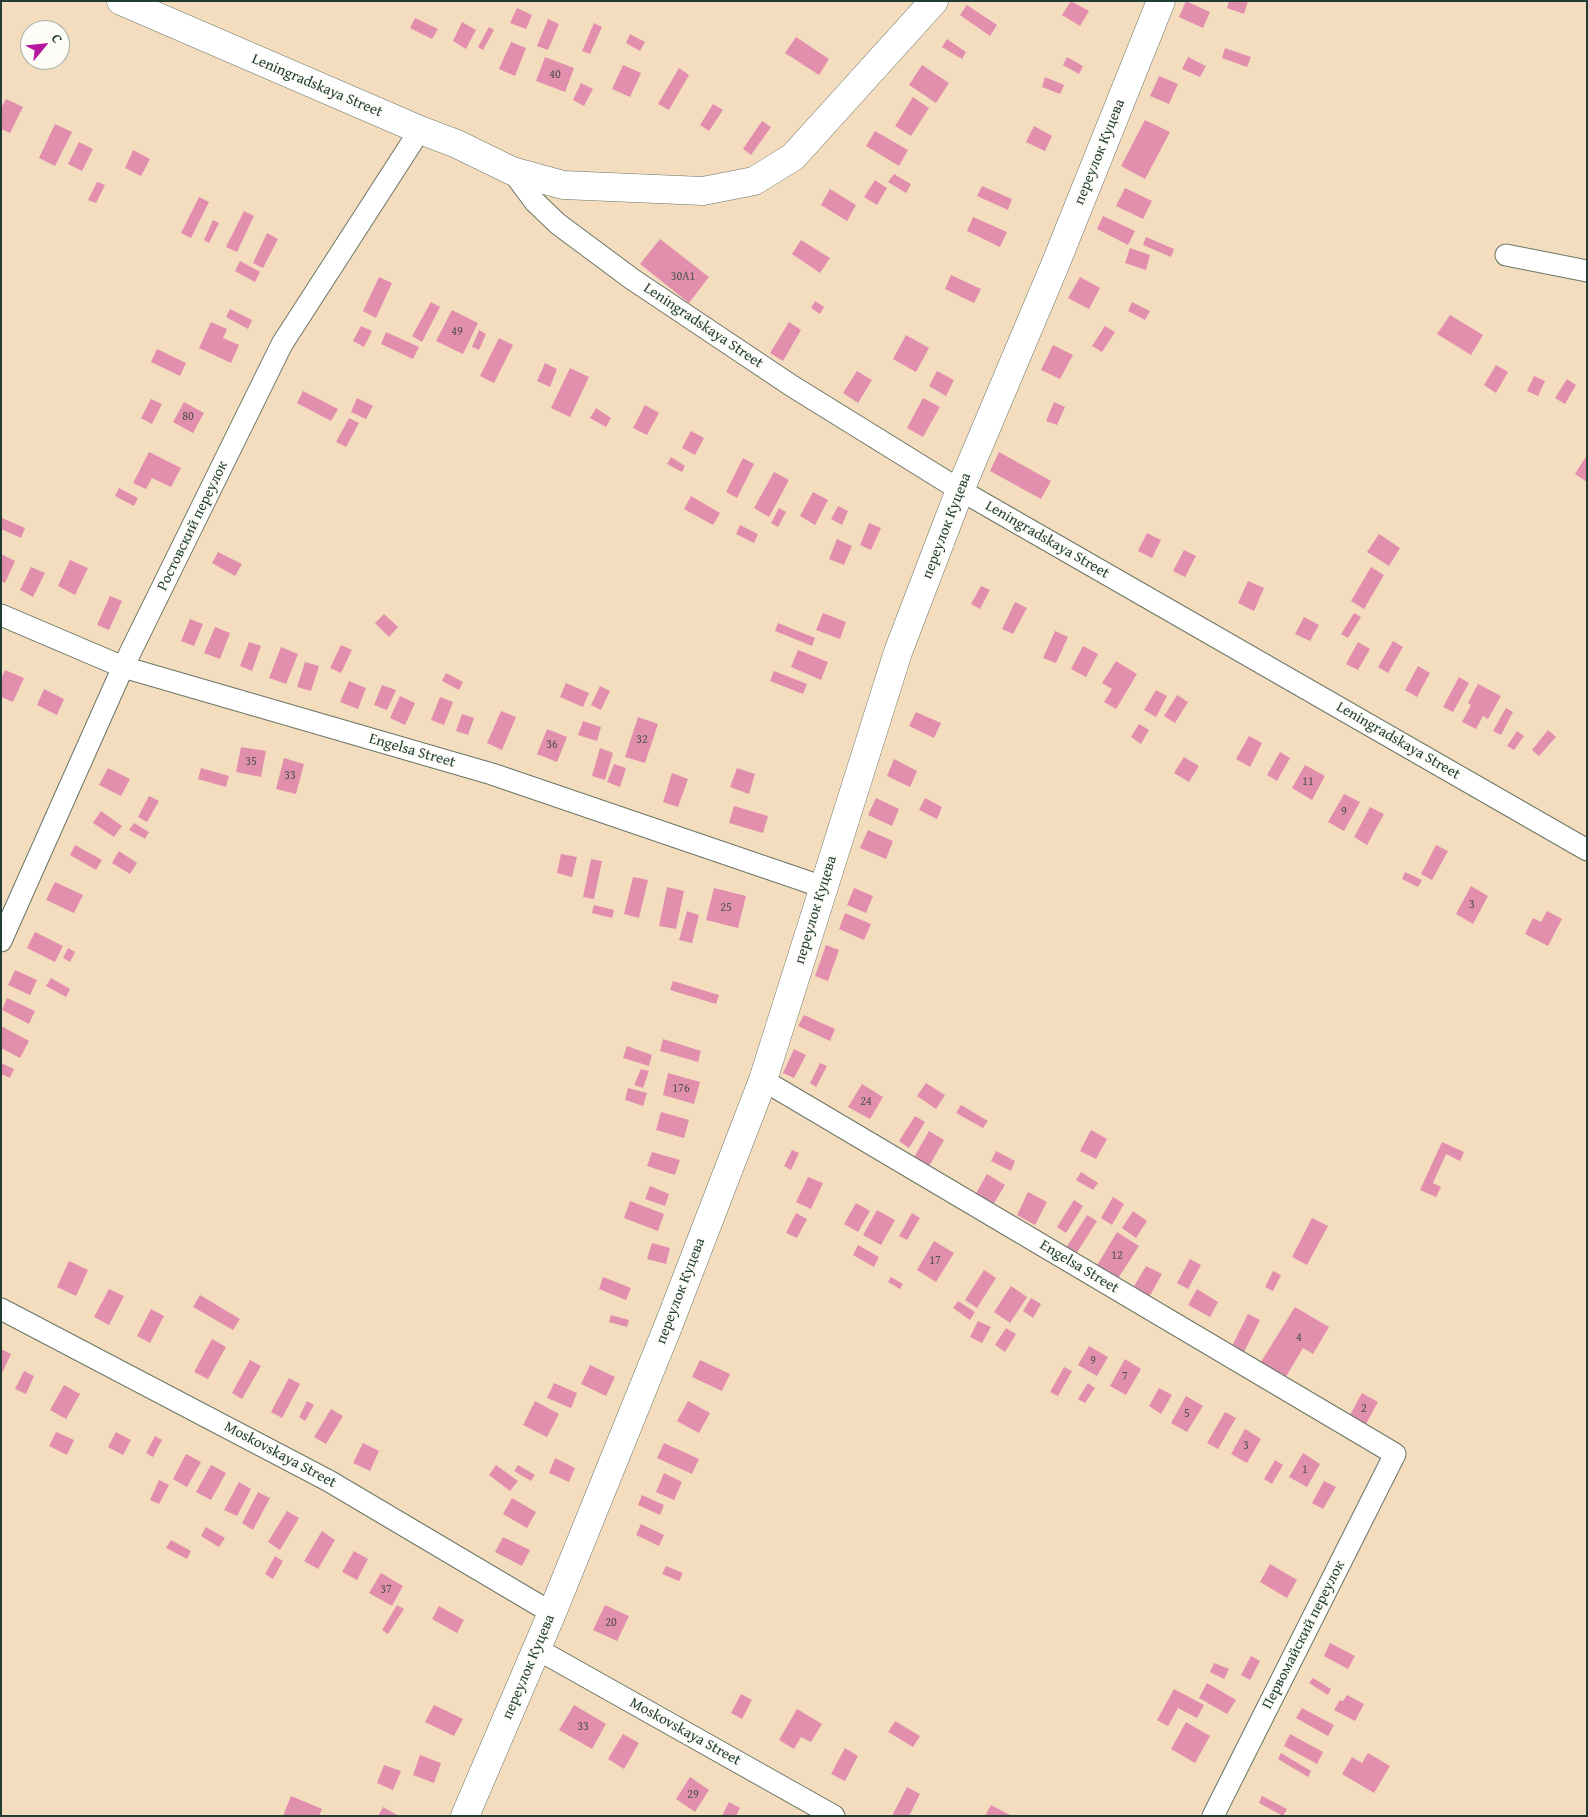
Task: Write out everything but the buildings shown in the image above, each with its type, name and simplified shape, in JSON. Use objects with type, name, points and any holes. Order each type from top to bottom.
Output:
[{"type":"street","name":"Leningradskaya Street","points":[[120,1],[420,130],[457,144],[512,171],[563,185],[703,191],[754,181],[793,157],[934,1]]},
{"type":"street","name":"переулок Куцева","points":[[465,1816],[552,1614],[669,1324],[763,1080],[898,652],[960,490],[1055,265],[1161,1]]},
{"type":"street","name":"Ростовский переулок","points":[[1,941],[123,667],[282,344],[420,130]]},
{"type":"street","name":"Leningradskaya Street","points":[[512,171],[535,202],[558,224],[632,279],[792,386],[960,490],[1587,850]]},
{"type":"street","points":[[1506,255],[1587,271]]},
{"type":"street","name":"Engelsa Street","points":[[1,615],[123,667],[492,774],[823,887]]},
{"type":"street","name":"Engelsa Street","points":[[763,1080],[1395,1454]]},
{"type":"street","name":"Moskovskaya Street","points":[[1,1309],[329,1481],[552,1614]]},
{"type":"street","name":"Первомайский переулок","points":[[1213,1816],[1395,1454]]},
{"type":"street","name":"Moskovskaya Street","points":[[537,1649],[834,1816]]}]
